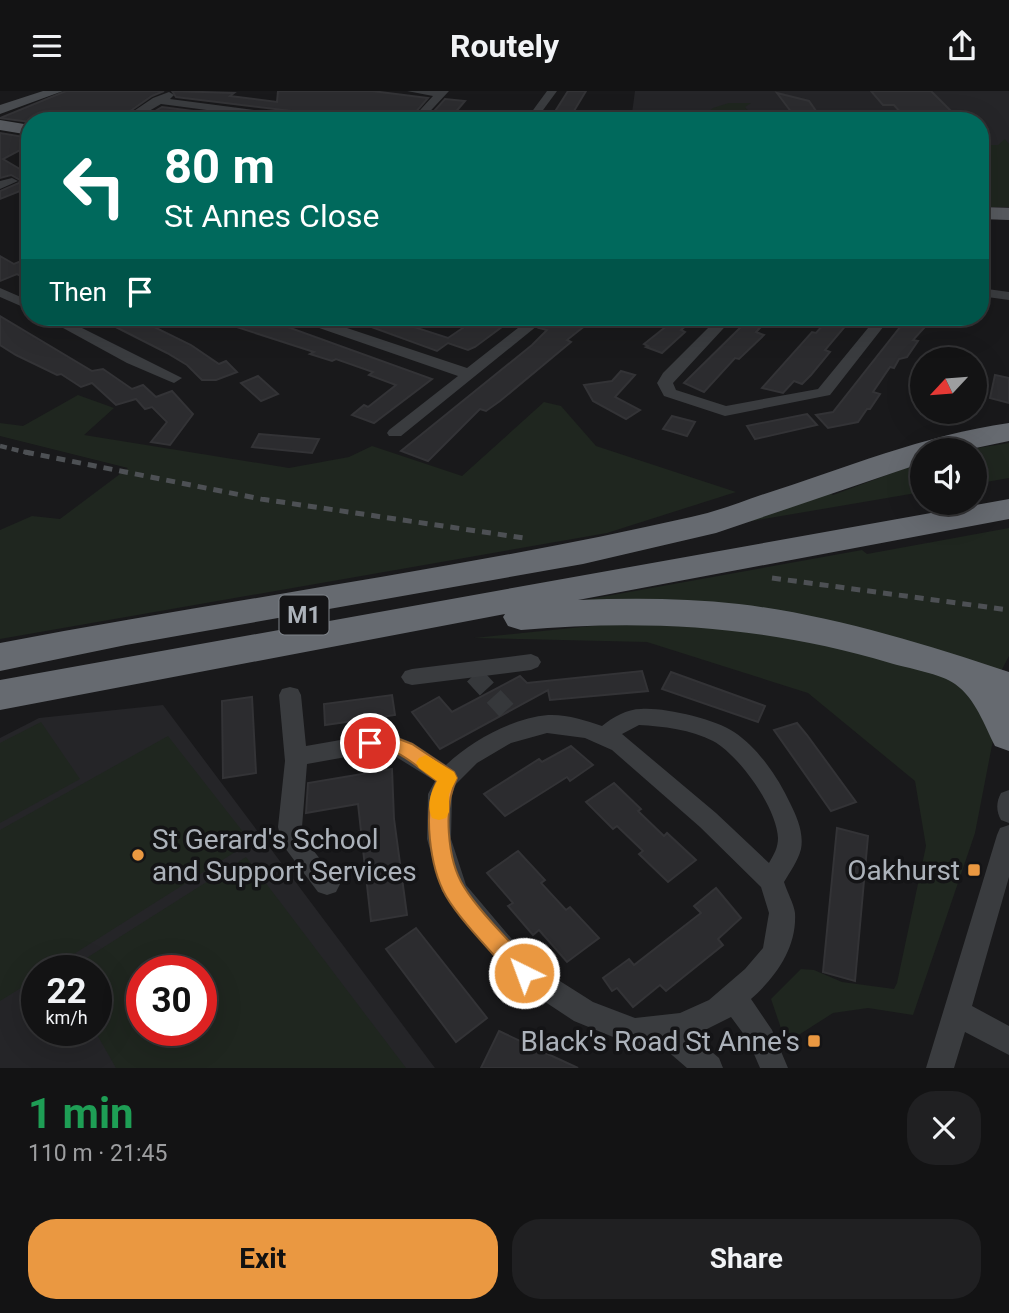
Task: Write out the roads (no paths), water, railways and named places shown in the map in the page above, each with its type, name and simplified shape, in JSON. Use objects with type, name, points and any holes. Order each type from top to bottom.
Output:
[{"type":"highway","points":[[975,438],[1009,432]]},
{"type":"highway","points":[[0,657],[139,630],[583,553],[704,525],[910,457]]},
{"type":"highway","points":[[987,492],[1009,488]]},
{"type":"highway","name":"M1","points":[[0,669],[910,505]]},
{"type":"highway","name":"M1","points":[[0,695],[302,640],[522,596],[1009,509]]},
{"type":"highway","points":[[302,640],[558,613],[654,611],[740,617],[780,624],[867,643],[1009,687]]},
{"type":"highway","points":[[968,673],[995,703],[1009,735]]},
{"type":"main road","points":[[0,125],[21,128]]},
{"type":"main road","points":[[989,213],[1009,214]]},
{"type":"street","points":[[0,110],[56,91]]},
{"type":"street","points":[[138,112],[157,100],[181,91]]},
{"type":"street","points":[[412,91],[442,92]]},
{"type":"street","points":[[537,112],[552,91]]},
{"type":"street","points":[[423,112],[442,92]]},
{"type":"street","points":[[157,100],[248,112]]},
{"type":"street","points":[[989,293],[1009,296]]},
{"type":"street","points":[[1,294],[21,302]]},
{"type":"street","points":[[67,326],[132,360],[174,377]]},
{"type":"street","points":[[327,326],[468,374]]},
{"type":"street","points":[[395,433],[529,326]]},
{"type":"street","points":[[717,326],[668,376],[665,383],[670,393],[725,411],[818,395],[877,326]]},
{"type":"street","points":[[412,677],[470,672],[531,662]]},
{"type":"street","points":[[290,695],[295,757],[290,827],[295,844],[327,884]]},
{"type":"street","points":[[606,735],[614,728],[638,717],[668,720],[722,736],[750,761],[773,793],[786,821],[790,846],[771,881]]},
{"type":"street","points":[[516,721],[577,726],[606,735],[656,773],[771,881],[782,913],[775,953],[755,978],[719,1009],[682,1027],[635,1032],[584,1012],[524,973],[454,891],[439,839],[440,794],[448,778],[469,757],[504,736],[516,721]]},
{"type":"street","points":[[295,757],[386,741],[448,778]]},
{"type":"street","points":[[1009,800],[1009,813]]},
{"type":"street","points":[[940,1068],[1009,835]]},
{"type":"street","points":[[732,998],[750,1017],[767,1047],[774,1068]]},
{"type":"street","points":[[956,1012],[1009,1041]]},
{"type":"street","points":[[663,1029],[709,1068]]},
{"type":"tunnel","points":[[474,675],[509,713]]},
{"type":"railway","points":[[0,446],[33,454]]},
{"type":"railway","points":[[25,452],[261,499],[524,538]]},
{"type":"railway","points":[[772,578],[1009,610]]},
{"type":"place","name":"St Gerard's School and Support Services","points":[[138,855]]},
{"type":"place","name":"Oakhurst","points":[[974,870]]},
{"type":"place","name":"Black's Road St Anne's","points":[[814,1041]]}]
